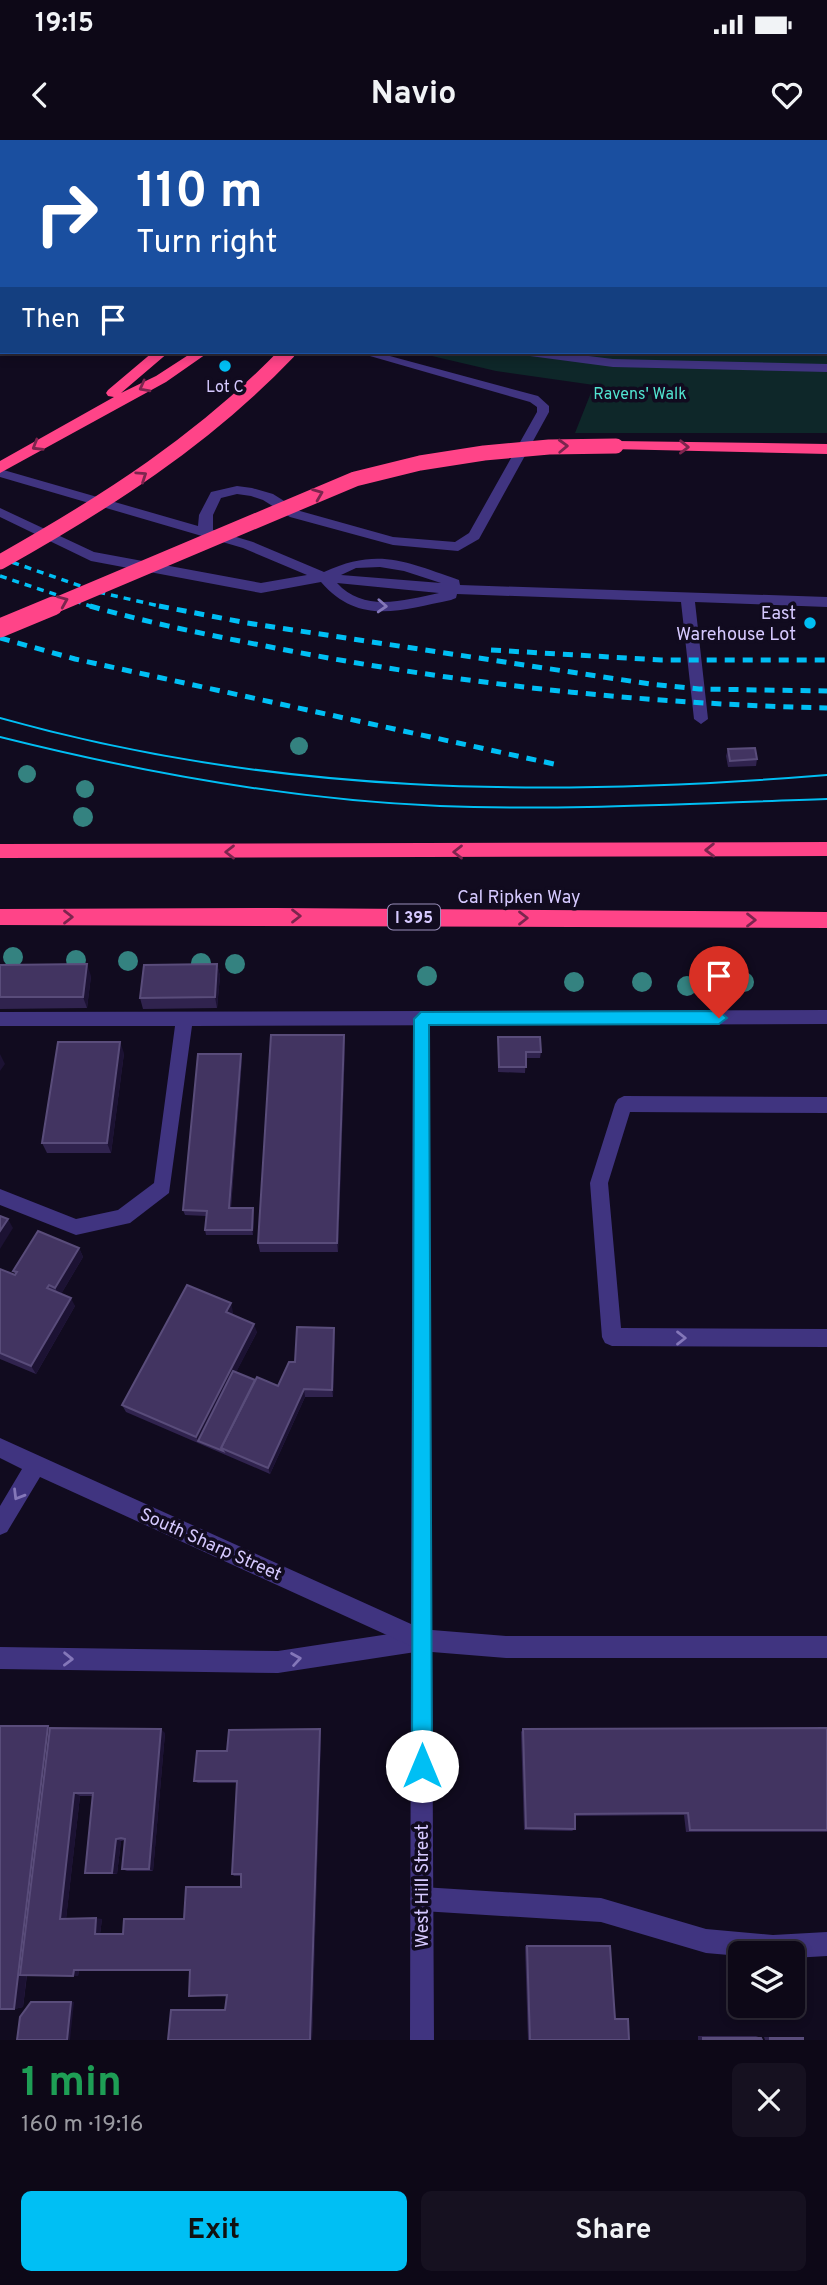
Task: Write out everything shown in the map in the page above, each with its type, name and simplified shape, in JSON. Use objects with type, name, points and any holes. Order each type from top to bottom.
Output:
[{"type":"highway","points":[[74,424],[160,354]]},
{"type":"highway","points":[[0,470],[74,424],[161,379],[199,354]]},
{"type":"highway","points":[[0,562],[80,518],[166,459],[215,421],[286,354]]},
{"type":"highway","points":[[0,628],[355,479],[407,464],[458,454],[524,447],[827,449]]},
{"type":"highway","points":[[0,851],[827,849]]},
{"type":"highway","name":"Cal Ripken Way","points":[[0,917],[827,920]]},
{"type":"street","points":[[208,534],[204,519],[216,495],[237,490],[268,498],[295,514],[393,541],[458,547],[474,536],[498,489],[544,412],[542,406],[534,399],[369,354]]},
{"type":"street","points":[[547,354],[613,362],[827,368]]},
{"type":"street","points":[[0,470],[248,545],[324,577],[374,584],[474,590],[827,601]]},
{"type":"street","points":[[0,512],[91,556],[261,588],[324,577],[355,564],[373,562],[407,567],[474,590]]},
{"type":"street","points":[[324,577],[339,594],[358,605],[392,607],[474,590]]},
{"type":"street","points":[[687,597],[701,719]]},
{"type":"street","points":[[0,1019],[827,1017]]},
{"type":"street","name":"West Hill Street","points":[[421,1019],[422,2040]]},
{"type":"street","points":[[0,1197],[76,1227],[123,1217],[163,1187],[184,1020]]},
{"type":"street","points":[[827,1105],[624,1104],[599,1183],[612,1337],[827,1338]]},
{"type":"street","name":"South Sharp Street","points":[[0,1448],[422,1640]]},
{"type":"street","points":[[0,1525],[36,1465]]},
{"type":"street","name":"South Sharp Street","points":[[0,1658],[278,1662],[422,1640],[506,1647],[827,1647]]},
{"type":"street","points":[[422,1899],[601,1910],[706,1941],[773,1947],[827,1944]]},
{"type":"green space","name":"Ravens' Walk","points":[[424,354],[827,354],[827,433],[575,433],[594,385],[496,371]]},
{"type":"building","points":[[755,748],[757,759],[730,761],[728,749]]},
{"type":"building","points":[[87,964],[83,997],[0,997],[0,965]]},
{"type":"building","points":[[217,964],[215,997],[140,998],[144,965]]},
{"type":"building","points":[[271,1035],[344,1035],[337,1243],[258,1243]]},
{"type":"building","points":[[498,1037],[540,1037],[541,1052],[526,1052],[526,1067],[499,1067]]},
{"type":"building","points":[[58,1042],[120,1042],[107,1143],[42,1143]]},
{"type":"building","points":[[198,1054],[241,1054],[229,1208],[253,1208],[252,1230],[205,1230],[207,1211],[183,1210]]},
{"type":"building","points":[[0,1216],[8,1219],[0,1231]]},
{"type":"building","points":[[38,1231],[79,1248],[55,1288],[49,1285],[47,1288],[71,1298],[31,1366],[0,1353],[0,1269],[15,1275],[17,1272],[13,1271]]},
{"type":"building","points":[[187,1285],[231,1303],[226,1312],[254,1324],[196,1437],[122,1405]]},
{"type":"building","points":[[297,1327],[334,1328],[332,1390],[304,1389],[268,1468],[221,1448],[257,1377],[278,1386],[289,1362],[295,1362]]},
{"type":"building","points":[[233,1371],[255,1380],[221,1448],[223,1451],[198,1441]]},
{"type":"building","points":[[0,1726],[48,1726],[14,2009],[0,2009]]},
{"type":"building","points":[[50,1728],[161,1729],[149,1869],[122,1869],[125,1839],[121,1838],[116,1839],[112,1873],[85,1873],[93,1793],[74,1793],[60,1919],[96,1918],[95,1934],[123,1934],[124,1919],[184,1919],[186,1887],[241,1887],[241,1874],[232,1874],[237,1781],[194,1781],[197,1751],[227,1751],[229,1730],[320,1729],[310,2040],[168,2040],[171,2010],[225,2010],[227,1995],[189,1996],[190,1970],[74,1970],[73,1976],[20,1975]]},
{"type":"building","points":[[827,1728],[827,1830],[690,1830],[688,1813],[575,1814],[575,1829],[526,1828],[523,1729]]},
{"type":"building","points":[[527,1946],[610,1946],[615,2019],[628,2019],[629,2040],[530,2040]]},
{"type":"building","points":[[31,2002],[71,2002],[67,2040],[17,2040],[20,2017]]},
{"type":"building","points":[[761,2038],[762,2040],[703,2040]]},
{"type":"building","points":[[803,2038],[803,2040],[770,2040]]},
{"type":"tram line","points":[[0,718],[102,744],[205,763],[308,776],[410,784],[618,787],[827,775]]},
{"type":"tram line","points":[[0,737],[218,783],[384,803],[537,808],[827,799]]},
{"type":"railway","points":[[0,558],[98,592],[161,606]]},
{"type":"railway","points":[[0,576],[90,606]]},
{"type":"railway","points":[[90,606],[215,636],[424,674],[625,697],[827,708]]},
{"type":"railway","points":[[90,606],[96,608]]},
{"type":"railway","points":[[161,606],[247,623],[650,684],[699,689],[827,691]]},
{"type":"railway","points":[[161,606],[168,608]]},
{"type":"railway","points":[[0,638],[75,659],[554,764]]},
{"type":"railway","points":[[491,650],[661,660],[827,660]]},
{"type":"place","name":"Lot C","points":[[225,366]]},
{"type":"place","name":"East Warehouse Lot","points":[[810,623]]},
{"type":"route","points":[[422,1766],[421,1019],[719,1018]]}]
